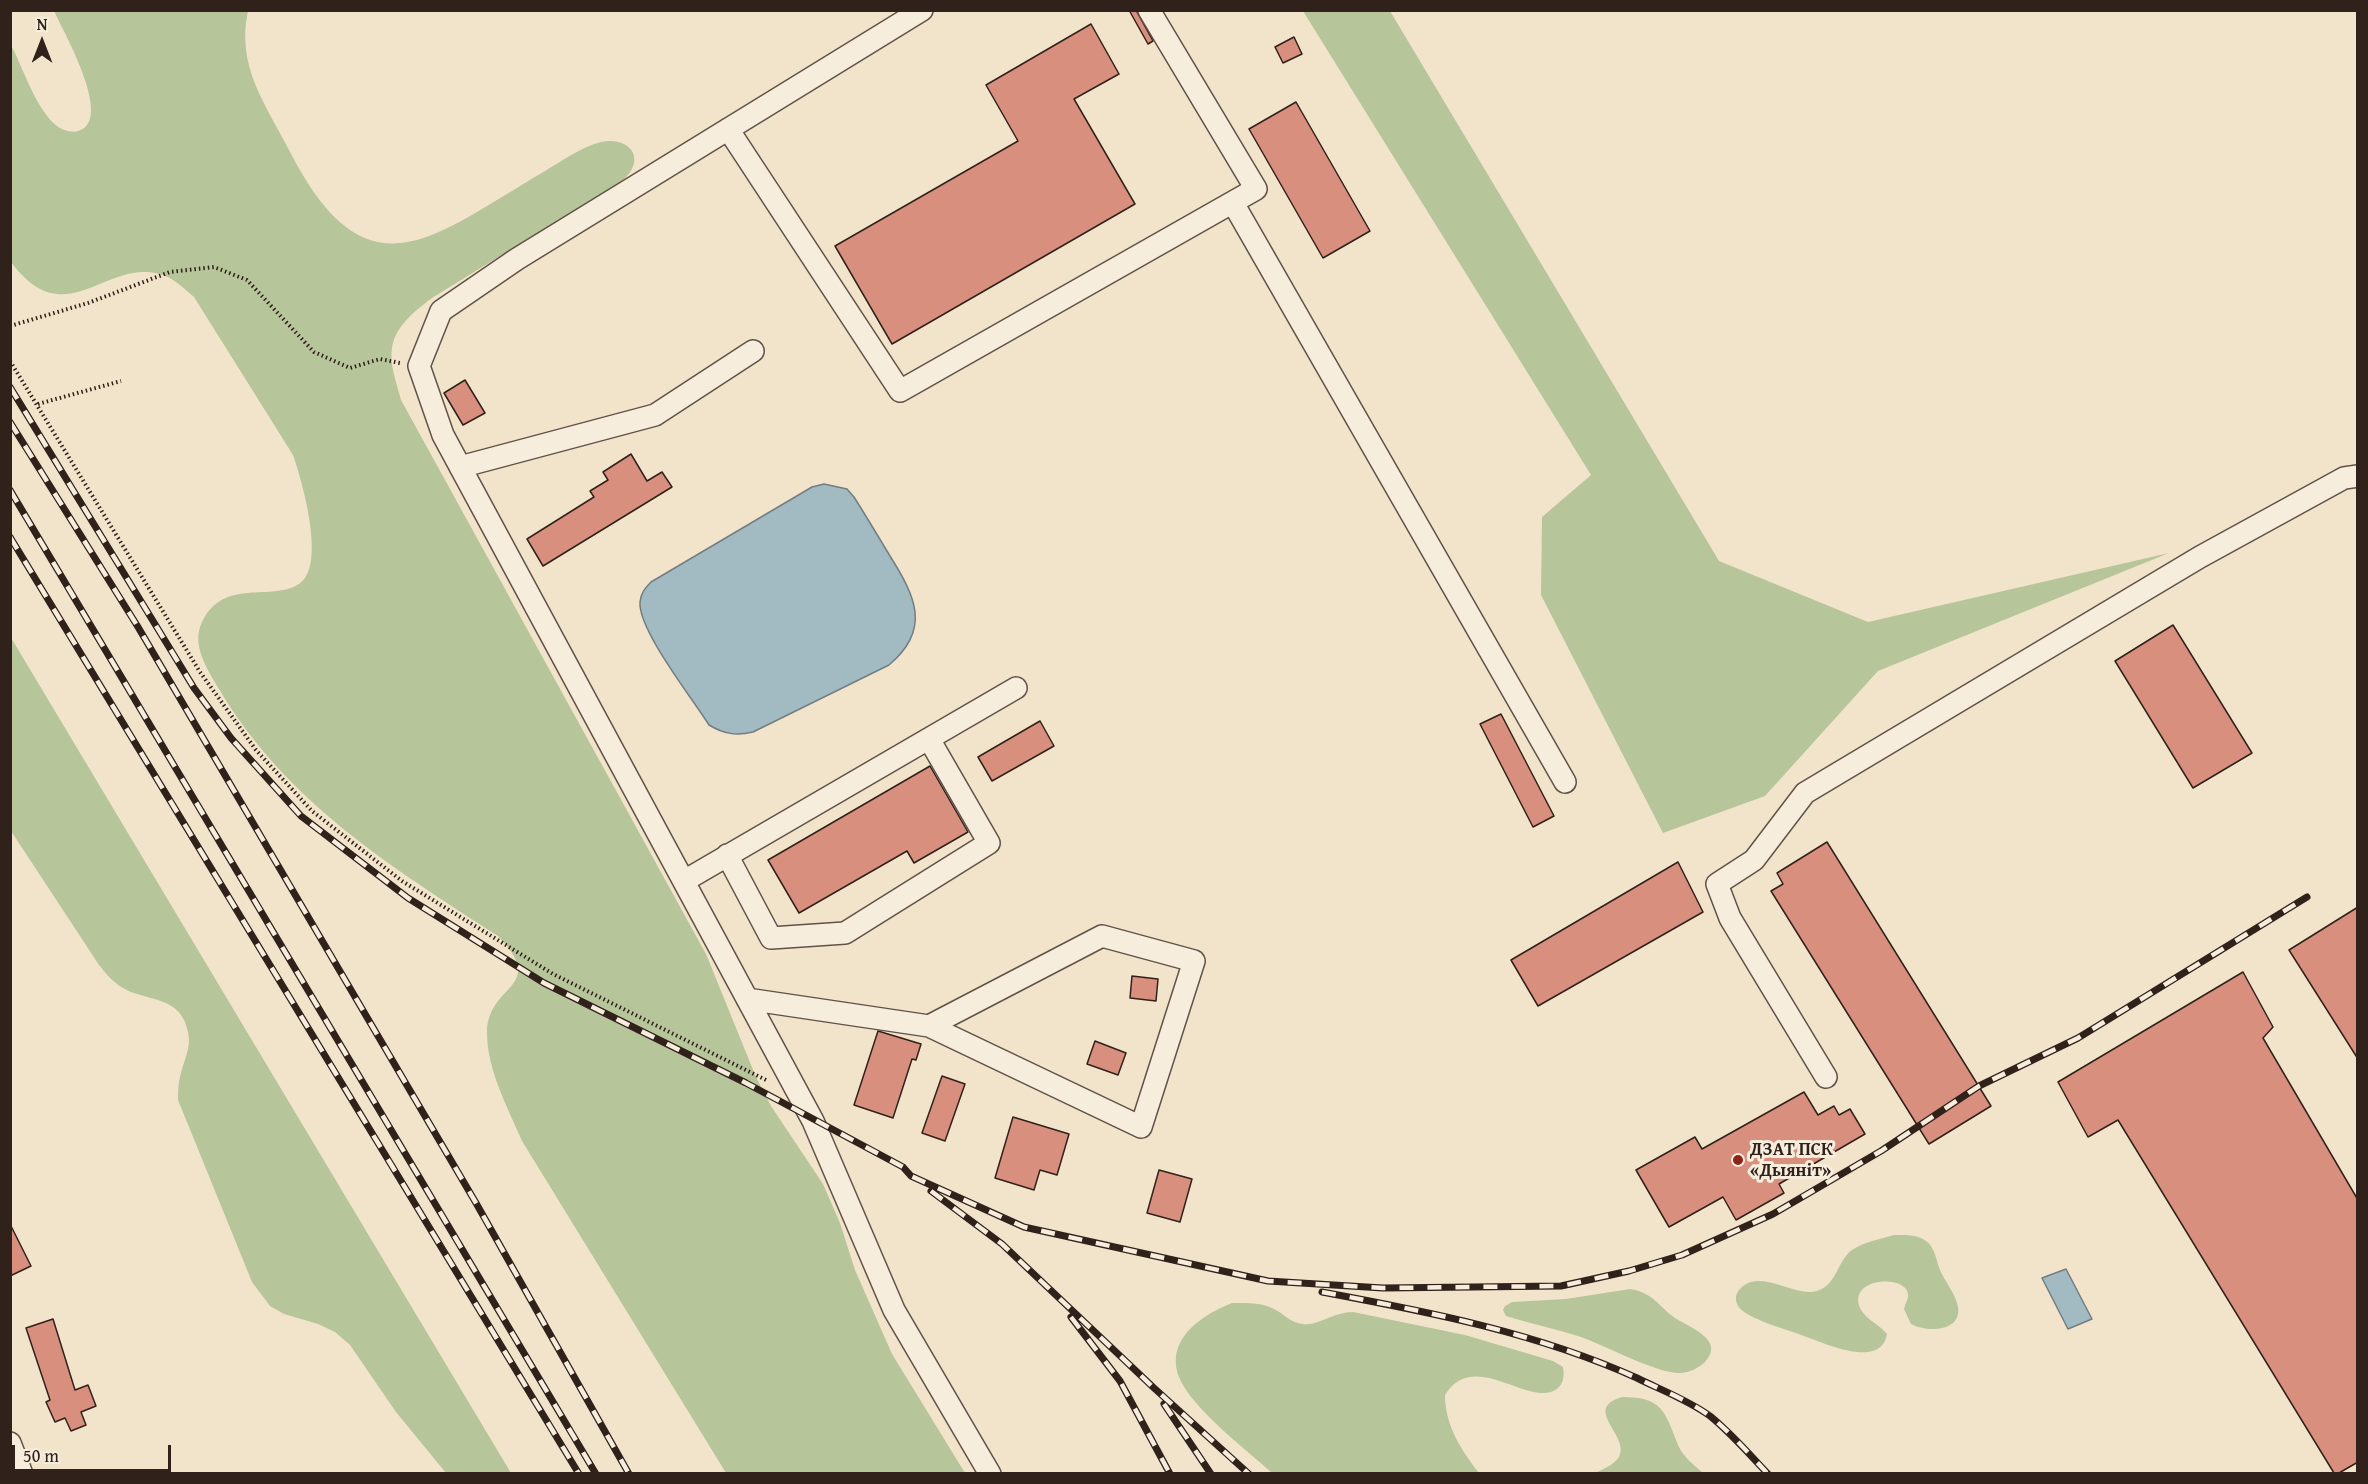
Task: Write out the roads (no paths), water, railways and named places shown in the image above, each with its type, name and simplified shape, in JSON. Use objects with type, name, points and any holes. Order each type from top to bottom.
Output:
[{"type":"street","points":[[922,10],[517,259],[441,311],[418,366],[443,435],[813,1120],[894,1310],[990,1473]]},
{"type":"street","points":[[728,129],[900,391],[1256,189],[1149,10]]},
{"type":"street","points":[[1233,202],[1565,782]]},
{"type":"street","points":[[460,467],[655,415],[753,351]]},
{"type":"street","points":[[1826,1077],[1730,918],[1717,884],[1754,860],[1805,793],[2200,557],[2344,478],[2358,476]]},
{"type":"street","points":[[684,881],[1016,688]]},
{"type":"street","points":[[727,855],[771,938],[844,933],[988,843],[928,739]]},
{"type":"street","points":[[747,999],[929,1026],[1141,1127],[1194,961],[1102,936],[929,1026]]},
{"type":"street","points":[[10,1443],[22,1473]]},
{"type":"water","points":[[824,484],[847,489],[854,497],[899,571],[912,599],[915,612],[915,625],[911,638],[902,652],[889,665],[753,732],[736,734],[720,730],[709,725],[657,646],[642,614],[640,602],[642,593],[651,582],[812,487]]},
{"type":"water","points":[[2066,1269],[2092,1319],[2068,1329],[2042,1278]]},
{"type":"railway","points":[[10,387],[194,688],[231,738],[301,816],[408,898],[544,983],[746,1083],[903,1167],[911,1176],[1024,1227],[1268,1281],[1383,1288],[1561,1286],[1629,1271],[1682,1255],[1773,1214],[1881,1151],[1979,1086],[2078,1038],[2307,897]]},
{"type":"railway","points":[[10,422],[138,627],[476,1203],[629,1474]]},
{"type":"railway","points":[[10,490],[596,1474]]},
{"type":"railway","points":[[10,537],[579,1474]]},
{"type":"railway","points":[[931,1191],[1002,1244],[1154,1388],[1249,1474]]},
{"type":"railway","points":[[1322,1292],[1443,1316],[1522,1336],[1599,1362],[1702,1410],[1740,1444],[1768,1474]]},
{"type":"railway","points":[[1071,1317],[1120,1381],[1170,1474]]},
{"type":"railway","points":[[1164,1404],[1211,1474]]},
{"type":"place","name":"ДЗАТ ПСК «Дыяніт»","points":[[1738,1160]]}]
